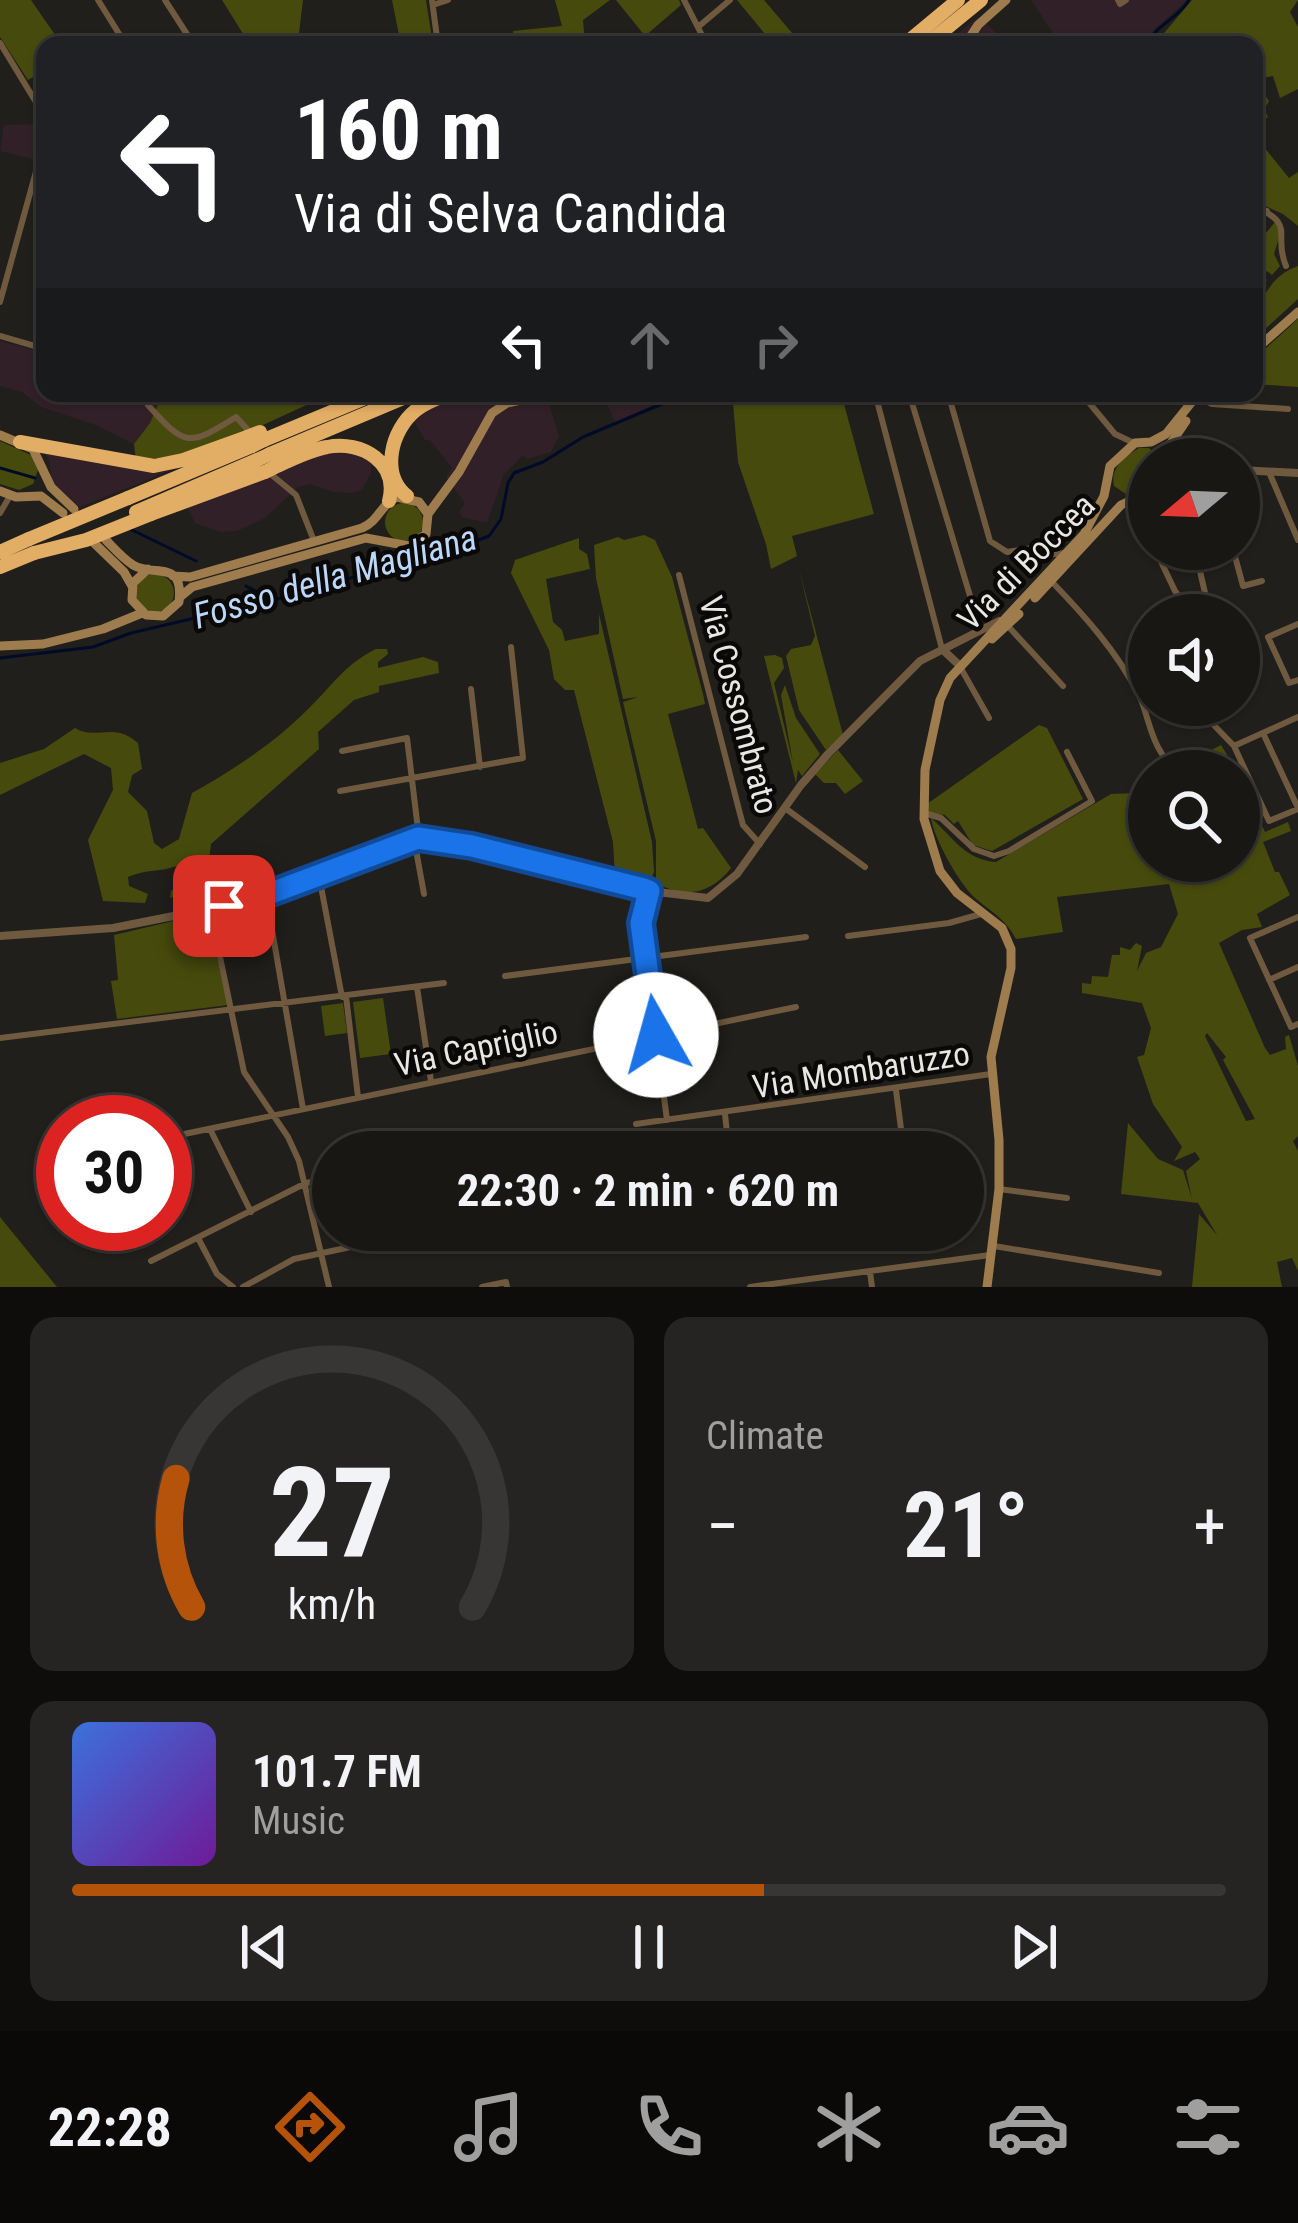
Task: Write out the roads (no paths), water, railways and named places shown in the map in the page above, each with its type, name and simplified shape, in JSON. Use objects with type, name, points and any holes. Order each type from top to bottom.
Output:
[{"type":"highway","points":[[915,36],[958,0]]},
{"type":"highway","points":[[937,36],[981,0]]},
{"type":"highway","points":[[0,567],[32,546],[138,508],[356,402]]},
{"type":"highway","points":[[0,552],[86,540],[138,508],[261,451],[392,402]]},
{"type":"highway","points":[[413,499],[397,487],[392,472],[397,434],[417,409],[432,402]]},
{"type":"highway","points":[[20,442],[154,466],[261,451],[358,448],[373,454],[386,469],[392,485],[389,501]]},
{"type":"main road","points":[[971,36],[1006,0]]},
{"type":"main road","points":[[1263,340],[1298,309]]},
{"type":"main road","points":[[0,646],[51,642],[142,614],[163,616],[192,587],[362,538],[401,547],[417,543],[428,530],[428,514],[459,472],[492,413],[512,402]]},
{"type":"main road","points":[[1157,438],[1196,402]]},
{"type":"main road","points":[[1175,438],[1198,402]]},
{"type":"main road","points":[[0,435],[37,453],[51,487],[68,511],[32,494],[5,494]]},
{"type":"main road","points":[[1119,456],[1128,449]]},
{"type":"main road","name":"Via di Boccea","points":[[962,663],[1007,626],[1091,525],[1107,488],[1107,471],[1119,456]]},
{"type":"main road","points":[[32,494],[43,470]]},
{"type":"main road","points":[[1107,488],[1128,501]]},
{"type":"main road","points":[[142,614],[132,600],[124,572],[98,539],[135,566],[190,577],[366,526],[389,501],[442,491]]},
{"type":"main road","points":[[413,499],[428,514]]},
{"type":"main road","name":"Via di Boccea","points":[[987,1287],[999,1140],[991,1074],[1012,956],[1004,930],[944,878],[923,813],[925,770],[947,684],[962,663],[1128,504]]},
{"type":"main road","points":[[379,516],[386,540]]},
{"type":"main road","points":[[131,586],[148,569]]},
{"type":"main road","points":[[173,576],[180,597]]},
{"type":"main road","points":[[120,620],[132,600]]},
{"type":"street","points":[[98,0],[120,36]]},
{"type":"street","points":[[165,0],[188,36]]},
{"type":"street","points":[[437,36],[432,2],[448,0]]},
{"type":"street","points":[[684,0],[702,36]]},
{"type":"street","points":[[698,27],[730,0]]},
{"type":"street","points":[[0,43],[36,102]]},
{"type":"street","points":[[0,302],[36,172]]},
{"type":"street","points":[[1263,209],[1287,230],[1281,255],[1286,266]]},
{"type":"street","points":[[1263,215],[1267,211]]},
{"type":"street","points":[[0,336],[36,346]]},
{"type":"street","points":[[877,402],[942,649],[962,663],[989,718]]},
{"type":"street","points":[[912,402],[981,633]]},
{"type":"street","points":[[951,402],[990,541],[1007,552],[1069,551]]},
{"type":"street","points":[[1088,402],[1115,434],[1128,440]]},
{"type":"street","points":[[1210,402],[1288,409]]},
{"type":"street","points":[[148,405],[172,432],[190,441],[236,417],[298,499],[314,541]]},
{"type":"street","points":[[1115,434],[1119,456]]},
{"type":"street","points":[[1260,471],[1298,473]]},
{"type":"street","points":[[1269,472],[1298,540]]},
{"type":"street","points":[[0,513],[5,494]]},
{"type":"street","points":[[1044,554],[1049,579],[1128,676]]},
{"type":"street","points":[[1239,570],[1243,586],[1262,580]]},
{"type":"street","name":"Via Cossombrato","points":[[679,575],[740,816],[760,844]]},
{"type":"street","points":[[0,936],[113,928],[210,909],[266,895],[416,838],[472,846],[694,900],[712,897],[737,874],[828,754],[900,680],[920,662],[981,633],[1012,612]]},
{"type":"street","points":[[1298,624],[1268,637],[1289,683],[1298,680]]},
{"type":"street","points":[[1007,626],[1064,686]]},
{"type":"street","points":[[340,791],[523,758],[511,647]]},
{"type":"street","points":[[471,689],[480,767]]},
{"type":"street","points":[[1234,746],[1298,717]]},
{"type":"street","points":[[1215,726],[1234,746],[1269,821],[1298,809],[1263,734]]},
{"type":"street","points":[[342,751],[406,738],[424,894]]},
{"type":"street","points":[[923,813],[940,818],[982,853],[1002,854],[1092,801],[1067,752]]},
{"type":"street","points":[[785,808],[865,867]]},
{"type":"street","points":[[319,875],[344,996],[358,1097]]},
{"type":"street","points":[[649,891],[641,923],[667,1120]]},
{"type":"street","points":[[266,895],[303,1109]]},
{"type":"street","points":[[210,909],[244,1072],[288,1137],[312,1209]]},
{"type":"street","points":[[848,936],[985,914]]},
{"type":"street","points":[[1298,917],[1250,938],[1291,1027],[1298,1024]]},
{"type":"street","points":[[505,976],[806,937]]},
{"type":"street","points":[[1269,980],[1298,967]]},
{"type":"street","points":[[0,1038],[444,983]]},
{"type":"street","points":[[417,987],[431,1081]]},
{"type":"street","name":"Via Capriglio","points":[[192,1132],[796,1007]]},
{"type":"street","name":"Via Mombaruzzo","points":[[636,1124],[991,1074]]},
{"type":"street","points":[[896,1090],[901,1131]]},
{"type":"street","points":[[724,1114],[726,1131]]},
{"type":"street","points":[[209,1128],[251,1212]]},
{"type":"street","points":[[151,1261],[312,1183]]},
{"type":"street","points":[[998,1189],[1067,1198]]},
{"type":"street","points":[[198,1238],[217,1274],[233,1287]]},
{"type":"street","points":[[750,1287],[993,1250],[1159,1273]]},
{"type":"street","points":[[243,1287],[294,1259],[322,1251],[329,1287]]},
{"type":"street","points":[[870,1272],[872,1287]]},
{"type":"street","points":[[482,1287],[506,1282],[507,1287]]},
{"type":"waterway","name":"Fosso della Magliana","points":[[1153,36],[1189,0]]},
{"type":"waterway","name":"Fosso della Magliana","points":[[0,658],[93,647],[131,633],[285,597],[489,536],[501,519],[514,473],[667,402]]},
{"type":"waterway","points":[[0,468],[35,478]]},
{"type":"waterway","points":[[128,528],[196,561]]},
{"type":"waterway","points":[[246,586],[271,599]]}]
